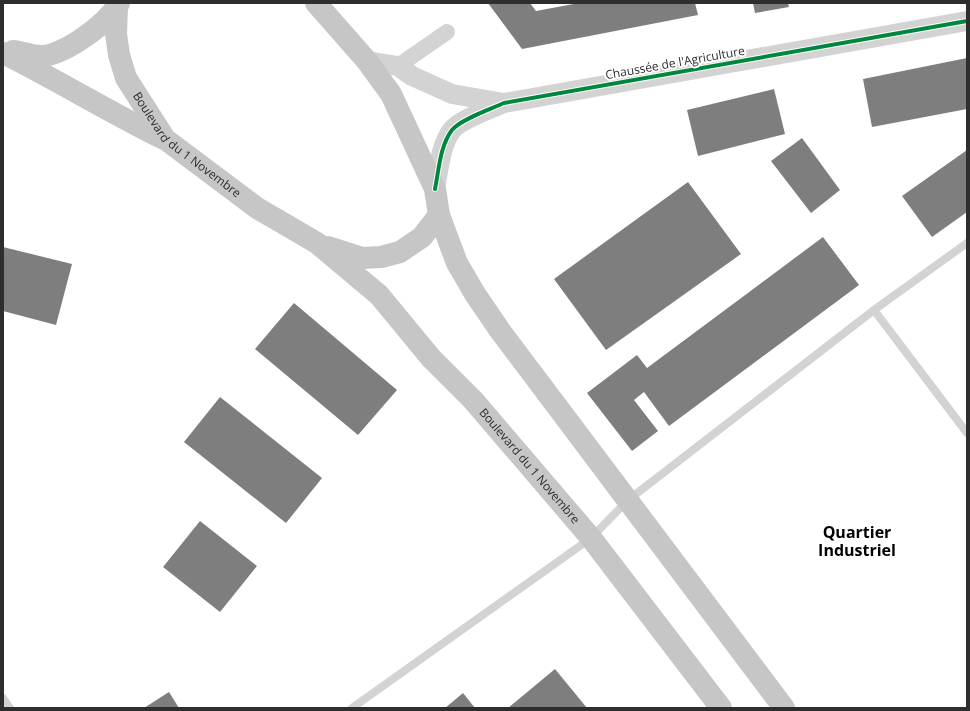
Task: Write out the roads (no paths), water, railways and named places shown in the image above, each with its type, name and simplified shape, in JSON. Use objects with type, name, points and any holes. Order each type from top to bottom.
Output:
[{"type":"main road","points":[[316,3],[367,61],[391,94],[435,189],[439,215],[457,263],[500,332],[784,708]]},
{"type":"main road","points":[[3,49],[42,56],[65,50],[85,36],[118,4]]},
{"type":"main road","name":"Boulevard du 1 Novembre","points":[[118,4],[116,34],[119,55],[126,78],[165,139],[257,208],[317,243],[379,295],[431,358],[473,400],[591,538],[721,708]]},
{"type":"main road","points":[[3,53],[50,77],[123,119],[165,139]]},
{"type":"main road","name":"Boulevard du 1 Novembre","points":[[317,243],[362,258],[381,257],[400,252],[422,237],[439,215]]},
{"type":"street","name":"Chaussée de l'Agriculture","points":[[435,189],[444,145],[453,129],[468,119],[504,103],[967,21]]},
{"type":"street","points":[[398,66],[447,32]]},
{"type":"street","name":"Chaussée de l'Agriculture","points":[[367,61],[398,66],[412,76],[452,94],[504,103]]},
{"type":"lane","points":[[352,708],[591,538],[627,501],[874,310],[967,243]]},
{"type":"lane","points":[[874,310],[967,433]]},
{"type":"lane","points":[[3,698],[10,708]]},
{"type":"district","name":"Quartier Industriel","points":[[857,541]]}]
